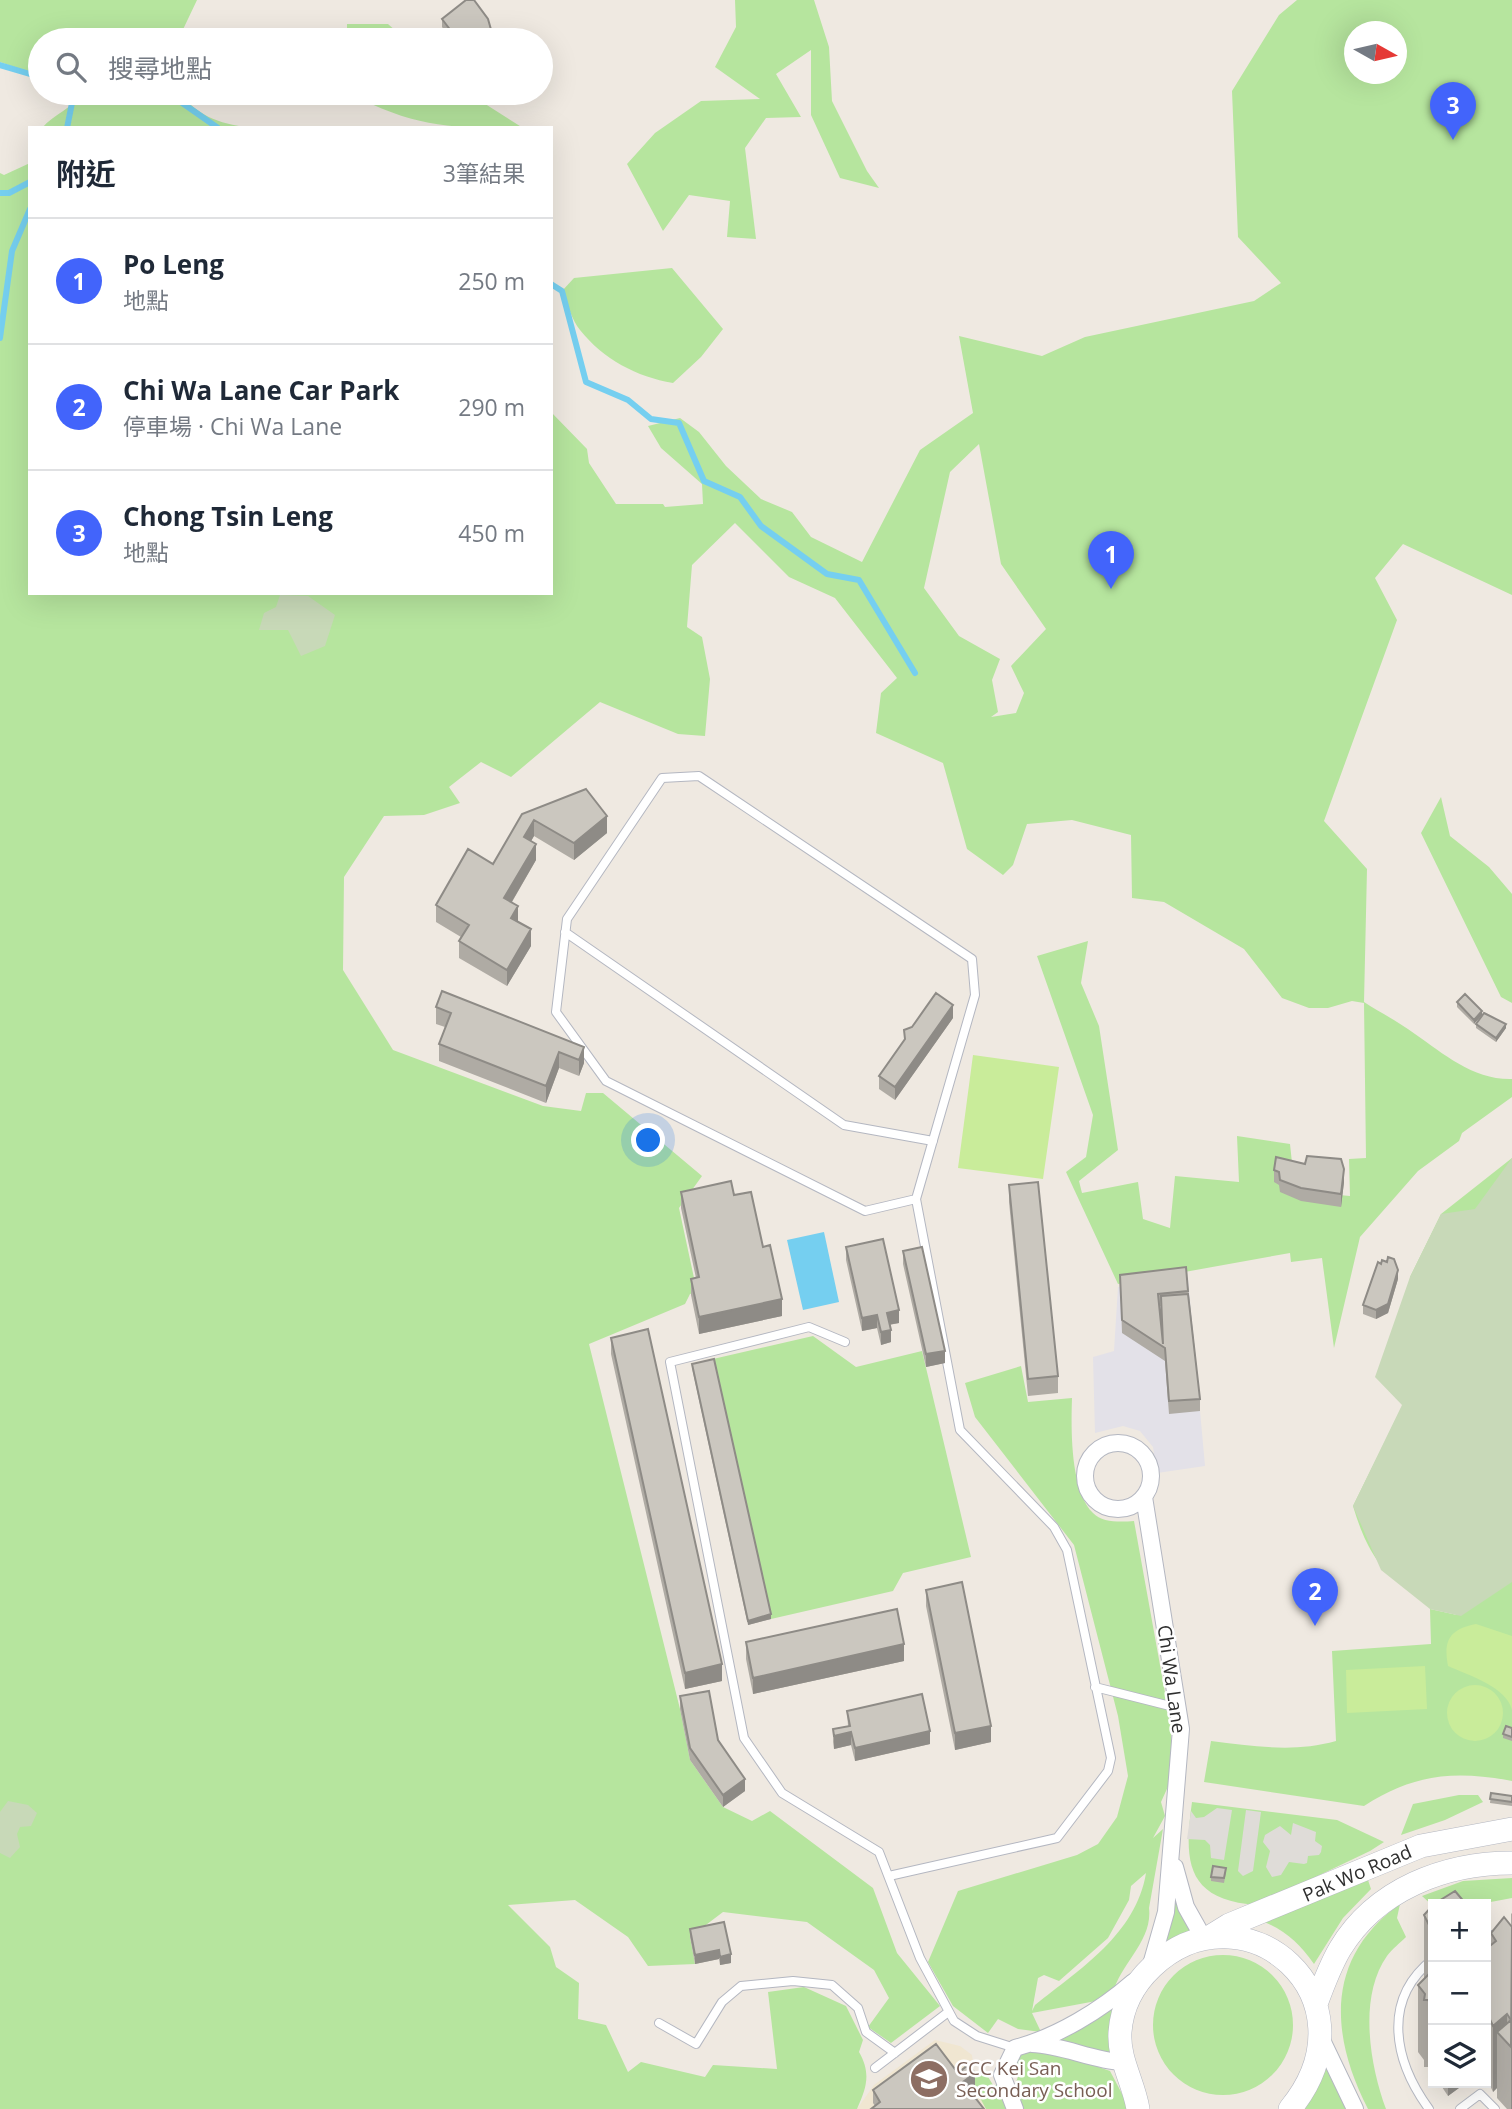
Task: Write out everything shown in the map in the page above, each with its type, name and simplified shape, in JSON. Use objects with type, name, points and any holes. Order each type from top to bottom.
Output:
[{"type":"main road","name":"Pak Wo Road","points":[[1206,1939],[1229,1925],[1421,1846],[1512,1829]]},
{"type":"main road","name":"Pak Wo Road","points":[[1315,2004],[1347,1938],[1388,1899],[1410,1885],[1443,1872],[1481,1864],[1512,1863]]},
{"type":"main road","name":"Pak Wo Road","points":[[1154,2109],[1137,2099],[1123,2062],[1122,2023],[1126,2002],[1144,1973],[1184,1945],[1229,1937],[1271,1950],[1290,1964],[1305,1982],[1315,2004],[1321,2038],[1312,2077],[1290,2109]]},
{"type":"street","name":"Chi Wa Lane","points":[[1144,1497],[1125,1509],[1113,1509],[1093,1499],[1084,1477],[1090,1457],[1097,1449],[1117,1442],[1138,1448],[1145,1456],[1151,1477],[1144,1497],[1178,1708],[1180,1760],[1172,1854],[1185,1907],[1206,1939]]},
{"type":"street","points":[[1015,2109],[1002,2075],[1023,2046],[1108,2004],[1144,1973],[1158,1948],[1166,1912],[1172,1854]]},
{"type":"street","points":[[1321,2038],[1355,2109]]},
{"type":"street","points":[[1023,2046],[1051,2045],[1105,2060],[1123,2062]]},
{"type":"lane","points":[[889,1876],[1057,1838],[1108,1770],[1111,1758],[1067,1550],[1054,1527],[960,1430],[916,1199],[975,995],[972,959],[699,776],[662,778],[567,919],[556,1013],[606,1081],[865,1211],[916,1199]]},
{"type":"lane","points":[[565,932],[844,1125],[933,1141]]},
{"type":"lane","points":[[845,1342],[808,1326],[670,1362],[744,1738],[782,1793],[879,1852],[920,1958],[947,2013],[954,2021],[977,2036],[1023,2046]]},
{"type":"lane","points":[[1095,1687],[1178,1708]]},
{"type":"lane","points":[[1491,1935],[1512,1932]]},
{"type":"lane","points":[[1429,1962],[1417,1972],[1407,1986],[1399,2017],[1399,2042],[1407,2075],[1429,2109]]},
{"type":"lane","points":[[659,2023],[696,2044],[722,2002],[741,1986],[793,1980],[832,1985],[858,2008],[866,2032],[895,2053]]},
{"type":"lane","points":[[875,2068],[947,2013]]},
{"type":"lane","points":[[1460,2109],[1480,2094],[1495,2109]]},
{"type":"shaded area","points":[[1188,1278],[1205,1466],[1157,1473],[1153,1447],[1140,1431],[1123,1426],[1095,1433],[1093,1357],[1114,1351],[1118,1287]]},
{"type":"shaded area","points":[[1217,1808],[1232,1810],[1224,1860],[1211,1858],[1210,1845],[1205,1840],[1187,1839],[1191,1811],[1196,1818],[1204,1817]]},
{"type":"shaded area","points":[[1246,1810],[1261,1812],[1253,1871],[1243,1876],[1238,1871]]},
{"type":"shaded area","points":[[1293,1823],[1316,1832],[1315,1841],[1322,1846],[1321,1852],[1319,1855],[1308,1856],[1307,1863],[1304,1864],[1289,1862],[1281,1875],[1272,1877],[1266,1867],[1270,1851],[1263,1842],[1265,1835],[1280,1826],[1291,1835]]},
{"type":"shaded area","name":"CCC Kei San Secondary School","points":[[935,2040],[960,2046],[972,2055],[974,2073],[990,2109],[857,2109],[874,2085]]},
{"type":"green space","points":[[0,0],[197,0],[184,28],[28,28],[28,72],[0,62]]},
{"type":"green space","points":[[735,0],[814,0],[829,47],[832,101],[867,171],[879,188],[840,178],[811,115],[811,50],[776,74],[801,117],[766,118],[745,148],[756,239],[727,237],[730,201],[689,195],[663,231],[627,164],[655,133],[701,101],[760,99],[715,67],[736,27]]},
{"type":"green space","points":[[1297,0],[1512,0],[1512,595],[1403,544],[1375,578],[1397,620],[1324,821],[1367,869],[1364,1002],[1460,1064],[1484,1075],[1512,1079],[1512,1097],[1462,1133],[1459,1141],[1418,1171],[1360,1237],[1334,1348],[1322,1258],[1291,1262],[1290,1253],[1118,1284],[1066,1172],[1086,1157],[1093,1115],[1037,956],[1088,941],[1081,983],[1099,1026],[1118,1150],[1079,1181],[1082,1193],[1138,1182],[1143,1219],[1170,1228],[1175,1176],[1239,1182],[1237,1136],[1290,1144],[1295,1191],[1350,1196],[1349,1159],[1366,1158],[1364,1003],[1352,1001],[1328,1008],[1309,1008],[1282,998],[1244,949],[1164,902],[1132,898],[1131,835],[1072,820],[1027,824],[1013,865],[1003,875],[967,849],[943,763],[876,733],[881,693],[897,678],[835,598],[789,577],[735,523],[692,565],[687,627],[702,637],[710,679],[705,736],[678,734],[600,702],[511,777],[481,762],[449,787],[460,803],[424,815],[384,816],[344,877],[343,970],[393,1050],[543,1106],[581,1111],[586,1093],[603,1093],[702,1176],[679,1208],[697,1292],[690,1294],[685,1304],[589,1344],[680,1709],[690,1760],[723,1807],[752,1821],[770,1811],[873,1888],[897,1953],[940,2006],[891,2043],[868,2027],[889,1998],[874,1970],[807,1922],[723,1912],[690,1937],[695,1964],[648,1966],[628,1937],[575,1900],[508,1905],[550,1947],[556,1967],[579,1983],[578,2019],[606,2025],[628,2072],[641,2062],[705,2077],[713,2065],[777,2069],[768,1992],[804,1987],[846,2006],[863,2040],[859,2052],[865,2067],[866,2080],[857,2109],[0,2109],[0,173],[4,175],[28,164],[28,595],[553,595],[553,414],[587,449],[589,463],[616,504],[663,504],[665,507],[703,504],[702,484],[661,448],[648,426],[680,418],[699,432],[726,466],[761,499],[792,512],[811,537],[862,562],[920,450],[973,413],[959,336],[1042,356],[1085,337],[1254,301],[1281,283],[1238,237],[1232,91],[1279,15]],"holes":[[[979,444],[1001,564],[1046,629],[1011,666],[1024,693],[1016,713],[991,717],[998,712],[992,680],[1000,659],[959,636],[924,588],[950,472]]]},
{"type":"green space","points":[[347,24],[388,24],[392,28],[347,28]]},
{"type":"green space","points":[[71,105],[190,105],[213,119],[239,126],[44,126]]},
{"type":"green space","points":[[373,105],[487,105],[520,126],[433,124]]},
{"type":"green space","points":[[672,268],[723,329],[701,357],[673,383],[634,371],[599,350],[577,326],[562,291],[574,278]]},
{"type":"green space","points":[[280,595],[308,596],[335,615],[325,646],[301,656],[288,630],[259,630],[264,613],[276,607]]},
{"type":"green space","points":[[1441,797],[1450,836],[1489,867],[1512,894],[1512,1003],[1501,997],[1421,833]]},
{"type":"green space","points":[[973,1055],[1059,1067],[1043,1179],[958,1168]]},
{"type":"green space","points":[[1512,1158],[1512,1781],[1471,1776],[1435,1777],[1400,1787],[1364,1806],[1204,1782],[1211,1741],[1289,1748],[1336,1741],[1332,1651],[1431,1644],[1430,1609],[1457,1615],[1390,1575],[1370,1548],[1353,1506],[1403,1405],[1410,1277],[1441,1214]]},
{"type":"green space","points":[[1512,1158],[1512,1582],[1461,1616],[1430,1609],[1381,1570],[1353,1506],[1402,1405],[1375,1377],[1410,1277],[1441,1214],[1475,1209]]},
{"type":"green space","points":[[813,1336],[856,1367],[922,1351],[971,1557],[903,1573],[893,1591],[771,1619],[713,1359]]},
{"type":"green space","points":[[1021,1366],[1028,1402],[1072,1398],[1076,1475],[1085,1503],[1101,1519],[1134,1521],[1171,1726],[1171,1780],[1161,1802],[1165,1816],[1153,1838],[1163,1829],[1146,1931],[1113,1993],[1096,2001],[1032,2013],[1041,2032],[1018,2029],[998,2019],[988,2033],[953,2006],[928,1962],[958,1891],[1077,1855],[1098,1844],[1117,1817],[1128,1776],[1118,1716],[1074,1545],[975,1417],[965,1383]],"holes":[[[1146,1873],[1131,1914],[1104,1948],[1035,2005],[1032,2011],[1038,1978],[1044,1975],[1059,1981],[1108,1938],[1129,1900],[1131,1886]]]},
{"type":"green space","points":[[1476,1624],[1512,1636],[1512,1710],[1509,1702],[1495,1688],[1448,1666],[1447,1649],[1450,1637],[1460,1629]]},
{"type":"green space","points":[[1425,1666],[1427,1709],[1347,1713],[1346,1670]]},
{"type":"green space","points":[[1475,1685],[1486,1687],[1495,1693],[1501,1702],[1501,1724],[1495,1733],[1486,1739],[1475,1741],[1464,1739],[1455,1733],[1449,1724],[1447,1713],[1449,1702],[1455,1693],[1464,1687]]},
{"type":"green space","points":[[1459,1795],[1478,1795],[1483,1802],[1445,1820],[1401,1835],[1413,1804]]},
{"type":"green space","points":[[8,1801],[28,1805],[37,1813],[31,1826],[20,1827],[17,1834],[20,1847],[10,1858],[0,1853],[0,1812]]},
{"type":"green space","points":[[1192,1802],[1337,1820],[1384,1842],[1257,1905],[1233,1902],[1215,1895],[1203,1886],[1194,1873],[1189,1842]]},
{"type":"green space","points":[[1174,1864],[1204,1939],[1149,1971]]},
{"type":"green space","points":[[1512,1878],[1512,1898],[1491,1902],[1491,1899],[1428,1899],[1428,1901],[1422,1896],[1463,1881]]},
{"type":"green space","points":[[1368,1880],[1371,1889],[1343,1918],[1314,1964],[1291,1938],[1262,1921]]},
{"type":"green space","points":[[1400,1904],[1397,1918],[1406,1937],[1389,1953],[1378,1973],[1372,1991],[1370,2011],[1375,2073],[1386,2109],[1368,2109],[1346,2052],[1341,2025],[1342,1998],[1347,1972],[1358,1948],[1376,1925]]},
{"type":"green space","points":[[1223,1955],[1250,1960],[1272,1976],[1288,1998],[1293,2025],[1288,2052],[1272,2074],[1250,2090],[1223,2095],[1196,2090],[1174,2074],[1158,2052],[1153,2025],[1158,1998],[1174,1976],[1196,1960]]},
{"type":"green space","points":[[1113,2000],[1123,2014],[1135,2089],[1105,2060],[1087,2063],[1110,2071],[1130,2109],[986,2109],[971,2081],[982,2067],[993,2085],[1015,2085],[1020,2071],[1007,2074],[1003,2064]]},
{"type":"green space","points":[[1320,2052],[1354,2109],[1290,2109]]},
{"type":"water","points":[[824,1232],[839,1302],[803,1310],[787,1240]]},
{"type":"building","points":[[466,0],[474,0],[488,19],[491,28],[449,28],[442,19]]},
{"type":"building","points":[[586,789],[607,816],[574,843],[534,820],[524,837],[536,844],[504,898],[518,906],[511,918],[531,929],[507,970],[459,941],[469,925],[436,905],[468,849],[493,864],[522,814]]},
{"type":"building","points":[[442,991],[584,1047],[579,1060],[559,1052],[546,1086],[439,1044],[451,1013],[436,1007]]},
{"type":"building","points":[[936,993],[953,1005],[895,1087],[879,1076],[905,1039],[904,1030],[912,1027]]},
{"type":"building","points":[[1465,994],[1482,1011],[1474,1020],[1457,1002]]},
{"type":"building","points":[[1484,1013],[1506,1024],[1496,1038],[1476,1024]]},
{"type":"building","points":[[1307,1156],[1341,1159],[1344,1169],[1341,1194],[1301,1188],[1280,1180],[1279,1172],[1274,1170],[1276,1157],[1305,1164]]},
{"type":"building","points":[[731,1181],[734,1195],[751,1192],[763,1247],[770,1245],[782,1299],[699,1317],[691,1279],[699,1277],[681,1192]]},
{"type":"building","points":[[1038,1182],[1058,1376],[1028,1379],[1009,1185]]},
{"type":"building","points":[[883,1239],[899,1310],[887,1313],[891,1330],[881,1332],[877,1315],[862,1318],[846,1247]]},
{"type":"building","points":[[922,1247],[945,1351],[926,1354],[903,1251]]},
{"type":"building","points":[[1388,1257],[1394,1259],[1398,1270],[1388,1304],[1376,1310],[1363,1305],[1378,1262],[1387,1262]]},
{"type":"building","points":[[1186,1267],[1188,1291],[1158,1294],[1163,1344],[1161,1296],[1188,1294],[1200,1399],[1169,1401],[1165,1348],[1122,1320],[1120,1275]]},
{"type":"building","points":[[648,1329],[722,1664],[685,1673],[611,1338]]},
{"type":"building","points":[[714,1359],[771,1614],[748,1621],[692,1364]]},
{"type":"building","points":[[962,1582],[991,1726],[955,1733],[926,1590]]},
{"type":"building","points":[[897,1609],[904,1644],[753,1678],[746,1642]]},
{"type":"building","points":[[709,1691],[718,1740],[745,1779],[723,1795],[690,1748],[680,1696]]},
{"type":"building","points":[[922,1694],[930,1731],[855,1748],[851,1732],[834,1736],[833,1729],[850,1726],[847,1711]]},
{"type":"building","points":[[1506,1726],[1512,1728],[1512,1737],[1503,1734]]},
{"type":"building","points":[[1491,1793],[1512,1796],[1512,1802],[1490,1799]]},
{"type":"building","points":[[1213,1866],[1226,1868],[1224,1878],[1211,1877]]},
{"type":"building","points":[[1455,1891],[1462,1899],[1442,1899]]},
{"type":"building","points":[[1504,1917],[1512,1927],[1511,2047],[1497,2032],[1511,2020],[1507,2014],[1493,2026],[1491,2022],[1491,1945],[1496,1941],[1491,1933]]},
{"type":"building","points":[[724,1922],[731,1954],[720,1957],[719,1950],[695,1955],[690,1929]]},
{"type":"building","points":[[1428,1975],[1428,2000],[1424,2000],[1425,1994],[1418,1985]]},
{"type":"building","name":"CCC Kei San Secondary School","points":[[936,2044],[958,2073],[968,2065],[975,2073],[963,2082],[984,2109],[871,2109],[880,2102],[873,2090]]},
{"type":"waterway","points":[[0,65],[28,73]]},
{"type":"waterway","points":[[67,126],[72,105]]},
{"type":"waterway","points":[[185,105],[215,126]]},
{"type":"waterway","points":[[0,193],[9,193],[28,183]]},
{"type":"waterway","points":[[0,338],[12,251],[28,214]]},
{"type":"waterway","points":[[553,285],[562,291],[586,382],[628,400],[651,419],[679,423],[704,481],[740,497],[761,526],[827,574],[859,580],[915,673]]},
{"type":"place","name":"Chong Tsin Leng","points":[[1453,140]]},
{"type":"place","name":"Po Leng","points":[[1111,589]]},
{"type":"place","name":"Chi Wa Lane Car Park","points":[[1315,1626]]},
{"type":"place","name":"CCC Kei San Secondary School","points":[[929,2079]]}]
